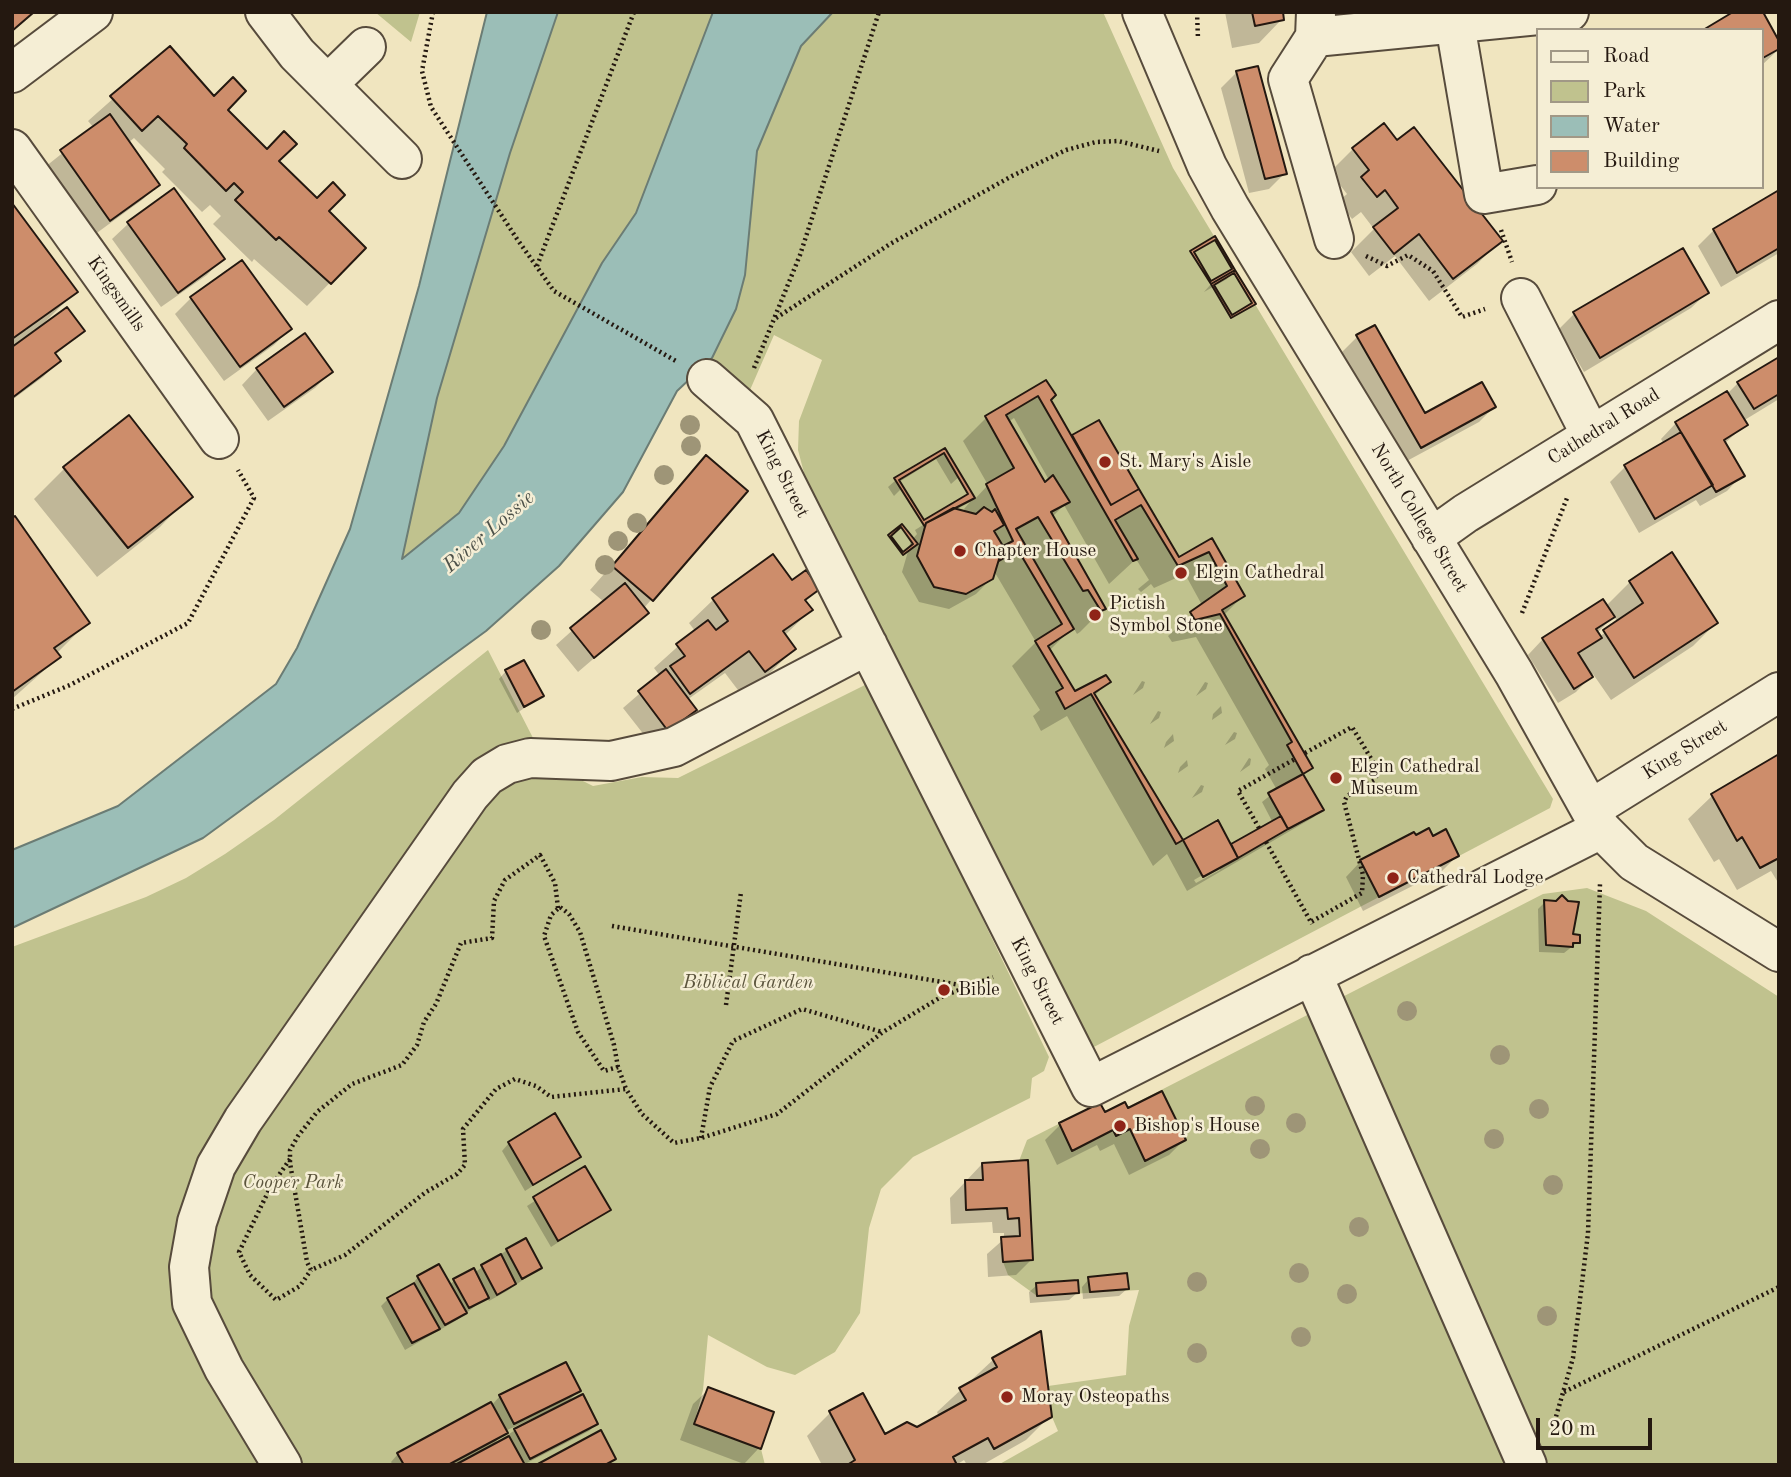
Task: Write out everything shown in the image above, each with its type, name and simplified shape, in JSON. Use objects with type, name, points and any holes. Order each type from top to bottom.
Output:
[{"type":"street","points":[[12,73],[93,12]]},
{"type":"street","points":[[265,12],[297,54],[402,159]]},
{"type":"street","name":"North College Street","points":[[1142,12],[1206,166],[1505,658],[1596,819],[1634,862],[1779,952]]},
{"type":"street","points":[[1334,239],[1288,79],[1315,25],[1455,24],[1555,18]]},
{"type":"street","points":[[1455,24],[1484,194],[1536,185]]},
{"type":"street","points":[[327,85],[366,47]]},
{"type":"street","name":"Kingsmills","points":[[12,149],[219,439]]},
{"type":"street","points":[[1521,298],[1591,435]]},
{"type":"street","name":"Cathedral Road","points":[[1431,538],[1591,435],[1779,320]]},
{"type":"street","name":"King Street","points":[[707,379],[754,420],[1091,1087],[1323,969],[1596,819],[1779,692]]},
{"type":"street","points":[[282,1465],[224,1369],[192,1303],[189,1266],[197,1222],[216,1166],[243,1120],[470,795],[487,776],[507,764],[530,758],[611,761],[674,747],[868,645]]},
{"type":"street","points":[[1323,969],[1527,1465]]},
{"type":"path","points":[[433,12],[422,71],[431,107],[554,291],[707,379]]},
{"type":"path","points":[[537,267],[634,12]]},
{"type":"path","points":[[754,420],[749,381],[776,318],[824,186],[879,12]]},
{"type":"path","points":[[776,318],[890,244],[1012,176],[1066,150],[1096,142],[1118,141],[1206,166]]},
{"type":"path","points":[[1334,239],[1387,266],[1408,255],[1433,271],[1462,317],[1521,298],[1508,246],[1484,194]]},
{"type":"path","points":[[12,709],[70,685],[188,623],[254,498],[219,439]]},
{"type":"path","points":[[1505,658],[1567,497]]},
{"type":"path","points":[[1305,753],[1352,727],[1378,770],[1375,780],[1347,796],[1344,802],[1363,875],[1362,893],[1311,922]]},
{"type":"path","points":[[1259,828],[1238,791],[1295,759]]},
{"type":"path","points":[[1552,1429],[1575,1345],[1588,1233],[1596,819]]},
{"type":"path","points":[[1266,842],[1311,922],[1323,969]]},
{"type":"path","points":[[312,1270],[307,1262],[290,1150],[317,1112],[352,1084],[402,1065],[417,1045],[424,1021],[436,1004],[461,943],[492,938],[494,901],[505,880],[540,855],[555,883],[558,908]]},
{"type":"path","points":[[726,1005],[741,891]]},
{"type":"path","points":[[558,908],[569,914],[580,932],[626,1089],[642,1114],[674,1143],[701,1138],[777,1114],[883,1032],[941,997],[973,987],[612,926]]},
{"type":"path","points":[[558,908],[551,915],[544,936],[578,1032],[604,1071],[618,1067]]},
{"type":"path","points":[[701,1138],[710,1087],[733,1041],[802,1009],[883,1032]]},
{"type":"path","points":[[290,1158],[270,1188],[240,1252],[250,1275],[276,1300],[300,1286],[312,1270],[345,1255],[426,1192],[463,1168],[463,1129],[496,1089],[515,1079],[536,1086],[551,1097],[626,1089]]},
{"type":"path","points":[[1564,1392],[1779,1287]]},
{"type":"green space","points":[[375,12],[420,12],[411,42]]},
{"type":"green space","points":[[558,12],[713,12],[636,213],[602,263],[504,446],[459,513],[402,560],[437,398],[510,153]]},
{"type":"green space","points":[[833,12],[1103,12],[1173,168],[1553,799],[1550,808],[1459,856],[1446,830],[1433,836],[1429,829],[1416,835],[1414,832],[1361,860],[1379,897],[1092,1048],[871,612],[804,473],[798,450],[799,421],[822,360],[774,335],[750,390],[712,358],[736,309],[745,275],[757,151],[801,46]]},
{"type":"green space","name":"Cooper Park","points":[[488,650],[553,777],[569,774],[593,786],[642,777],[678,778],[869,683],[1049,1057],[1044,1071],[1032,1078],[1030,1098],[913,1157],[881,1189],[869,1228],[860,1313],[835,1352],[795,1375],[767,1367],[708,1335],[703,1390],[694,1424],[761,1449],[765,1465],[12,1465],[12,947],[146,897],[186,878],[225,854],[274,820]]},
{"type":"green space","points":[[1587,888],[1646,911],[1779,997],[1779,1465],[998,1465],[1058,1431],[1052,1417],[1048,1386],[1126,1375],[1129,1326],[1139,1290],[1037,1296],[1008,1275],[1003,1262],[1033,1260],[1019,1161],[1027,1140],[1100,1103],[1105,1112],[1125,1102],[1128,1107],[1543,894]]},
{"type":"water","name":"River Lossie","points":[[487,12],[558,12],[510,153],[437,398],[402,559],[459,513],[504,446],[602,263],[636,213],[713,12],[833,12],[801,46],[757,151],[745,275],[736,309],[712,358],[677,391],[623,492],[559,566],[486,631],[203,838],[12,928],[12,850],[118,806],[276,684],[297,648],[350,529],[419,286]]},
{"type":"building","points":[[12,12],[34,12],[12,31]]},
{"type":"building","points":[[1252,12],[1283,12],[1284,20],[1255,26]]},
{"type":"building","points":[[1733,12],[1763,12],[1779,41],[1779,49],[1763,58],[1763,28],[1706,28]]},
{"type":"building","points":[[170,46],[214,96],[233,77],[246,91],[228,110],[267,149],[284,131],[297,144],[279,161],[317,198],[333,182],[345,195],[329,211],[366,248],[331,284],[279,237],[276,240],[235,200],[243,192],[234,183],[226,191],[184,148],[187,144],[158,116],[142,131],[110,96]]},
{"type":"building","points":[[1258,66],[1287,174],[1265,179],[1236,71]]},
{"type":"building","points":[[110,114],[160,185],[110,221],[60,150]]},
{"type":"building","points":[[1384,123],[1397,140],[1414,127],[1503,241],[1453,279],[1419,234],[1394,254],[1373,227],[1398,208],[1385,190],[1377,197],[1361,177],[1369,170],[1352,148]]},
{"type":"building","points":[[174,188],[225,259],[178,293],[127,222]]},
{"type":"building","points":[[1779,190],[1779,248],[1737,273],[1713,229]]},
{"type":"building","points":[[12,203],[78,292],[12,339]]},
{"type":"building","points":[[1215,236],[1235,270],[1211,284],[1190,251]],"holes":[[[1215,240],[1232,269],[1211,281],[1194,252]]]},
{"type":"building","points":[[1683,248],[1709,293],[1600,358],[1573,312]]},
{"type":"building","points":[[242,260],[292,329],[240,367],[190,297]]},
{"type":"building","points":[[1235,270],[1256,304],[1231,318],[1211,284]],"holes":[[[1234,273],[1252,303],[1232,315],[1214,285]]]},
{"type":"building","points":[[67,307],[85,331],[55,353],[61,361],[12,398],[12,347]]},
{"type":"building","points":[[1375,325],[1425,413],[1482,382],[1496,407],[1421,448],[1356,335]]},
{"type":"building","points":[[305,333],[333,372],[284,407],[256,368]]},
{"type":"building","points":[[1779,357],[1779,394],[1754,409],[1737,382]]},
{"type":"building","points":[[1046,380],[1056,395],[1051,400],[1111,505],[1139,489],[1179,557],[1212,538],[1245,596],[1222,610],[1313,768],[1303,774],[1287,745],[1292,742],[1220,614],[1195,620],[1190,612],[1227,586],[1209,552],[1178,566],[1141,505],[1115,520],[1138,559],[1133,561],[1038,396],[1006,415],[1045,482],[1053,475],[1070,502],[1051,512],[1106,609],[1101,611],[1088,590],[1083,591],[1038,517],[1016,529],[1074,629],[1048,646],[1075,691],[1106,675],[1111,682],[1094,693],[1183,840],[1176,844],[1091,694],[1065,709],[1056,692],[1063,688],[1035,641],[1062,624],[1018,550],[999,561],[1003,546],[1013,541],[986,484],[1014,468],[985,416]]},
{"type":"building","points":[[1727,391],[1748,425],[1724,440],[1745,476],[1716,492],[1675,422]]},
{"type":"building","points":[[129,415],[193,497],[128,548],[63,467]]},
{"type":"building","name":"St. Mary's Aisle","points":[[1099,420],[1139,489],[1111,505],[1072,435]]},
{"type":"building","points":[[1681,432],[1713,485],[1655,519],[1624,465]]},
{"type":"building","points":[[945,448],[975,498],[926,523],[925,527],[894,478]],"holes":[[[944,453],[968,494],[924,520],[899,480]]]},
{"type":"building","points":[[706,455],[748,491],[653,601],[612,566]]},
{"type":"building","name":"Chapter House","points":[[984,507],[992,512],[995,509],[1004,525],[994,531],[1003,546],[993,579],[966,594],[934,587],[917,556],[926,523],[953,508],[976,514]]},
{"type":"building","points":[[15,516],[90,623],[54,648],[61,657],[12,692],[12,518]]},
{"type":"building","points":[[902,524],[918,544],[903,555],[888,535]],"holes":[[[901,527],[913,544],[903,552],[891,536]]]},
{"type":"building","points":[[1672,552],[1718,623],[1634,678],[1603,630],[1643,603],[1629,581]]},
{"type":"building","points":[[773,554],[792,580],[806,570],[820,589],[805,600],[813,610],[783,631],[796,649],[765,672],[749,651],[690,694],[670,666],[685,656],[676,644],[708,620],[716,630],[728,621],[712,598]]},
{"type":"building","points":[[625,583],[649,613],[594,658],[570,628]]},
{"type":"building","points":[[1603,599],[1615,617],[1596,629],[1602,638],[1578,653],[1593,677],[1574,689],[1542,638]]},
{"type":"building","points":[[524,660],[544,696],[524,707],[505,670]]},
{"type":"building","points":[[666,669],[697,710],[668,731],[638,691]]},
{"type":"building","points":[[1779,754],[1779,858],[1760,868],[1742,837],[1737,841],[1711,794]]},
{"type":"building","points":[[1303,774],[1324,810],[1288,829],[1268,793]]},
{"type":"building","points":[[1281,816],[1288,829],[1238,858],[1231,844]]},
{"type":"building","points":[[1218,820],[1238,858],[1203,877],[1183,840]]},
{"type":"building","name":"Cathedral Lodge","points":[[1429,828],[1433,836],[1446,829],[1459,856],[1379,897],[1360,860],[1414,832],[1416,835]]},
{"type":"building","points":[[1562,895],[1568,901],[1579,902],[1573,934],[1580,935],[1580,943],[1573,943],[1573,947],[1546,945],[1544,900],[1556,901]]},
{"type":"building","name":"Bishop's House","points":[[1162,1091],[1186,1140],[1145,1161],[1130,1129],[1116,1136],[1113,1130],[1072,1151],[1059,1123],[1100,1103],[1105,1112],[1125,1102],[1128,1108]]},
{"type":"building","points":[[555,1113],[581,1157],[533,1185],[508,1142]]},
{"type":"building","points":[[1028,1160],[1033,1260],[1003,1262],[1001,1237],[1020,1236],[1019,1218],[1008,1219],[1007,1208],[966,1210],[965,1180],[983,1180],[982,1163]]},
{"type":"building","points":[[585,1166],[611,1210],[558,1241],[533,1197]]},
{"type":"building","points":[[526,1238],[542,1268],[522,1279],[506,1249]]},
{"type":"building","points":[[501,1254],[516,1284],[497,1295],[481,1265]]},
{"type":"building","points":[[439,1264],[467,1313],[445,1325],[417,1276]]},
{"type":"building","points":[[474,1268],[489,1298],[469,1308],[453,1279]]},
{"type":"building","points":[[1127,1273],[1129,1289],[1090,1292],[1088,1277]]},
{"type":"building","points":[[1078,1280],[1079,1293],[1037,1296],[1036,1283]]},
{"type":"building","points":[[414,1283],[440,1329],[412,1343],[387,1298]]},
{"type":"building","name":"Moray Osteopaths","points":[[1041,1331],[1052,1417],[994,1449],[988,1438],[953,1457],[957,1465],[847,1465],[855,1460],[829,1411],[863,1393],[885,1434],[907,1422],[917,1427],[966,1400],[959,1388],[997,1367],[992,1358]]},
{"type":"building","points":[[566,1362],[581,1391],[514,1424],[499,1395]]},
{"type":"building","points":[[708,1387],[774,1412],[761,1449],[694,1424]]},
{"type":"building","points":[[583,1394],[598,1424],[530,1459],[514,1429]]},
{"type":"building","points":[[491,1402],[508,1433],[448,1465],[404,1465],[397,1453]]},
{"type":"building","points":[[601,1430],[616,1459],[605,1465],[536,1465]]},
{"type":"building","points":[[509,1436],[525,1465],[455,1465]]},
{"type":"place","name":"St. Mary's Aisle","points":[[1105,462]]},
{"type":"place","name":"Chapter House","points":[[960,551]]},
{"type":"place","name":"Elgin Cathedral","points":[[1181,573]]},
{"type":"place","name":"Pictish Symbol Stone","points":[[1095,615]]},
{"type":"place","name":"Elgin Cathedral Museum","points":[[1336,778]]},
{"type":"place","name":"Cathedral Lodge","points":[[1393,878]]},
{"type":"place","name":"Bible","points":[[944,990]]},
{"type":"place","name":"Bishop's House","points":[[1120,1126]]},
{"type":"place","name":"Moray Osteopaths","points":[[1007,1397]]},
{"type":"park label","name":"Biblical Garden","points":[[748,983]]}]
